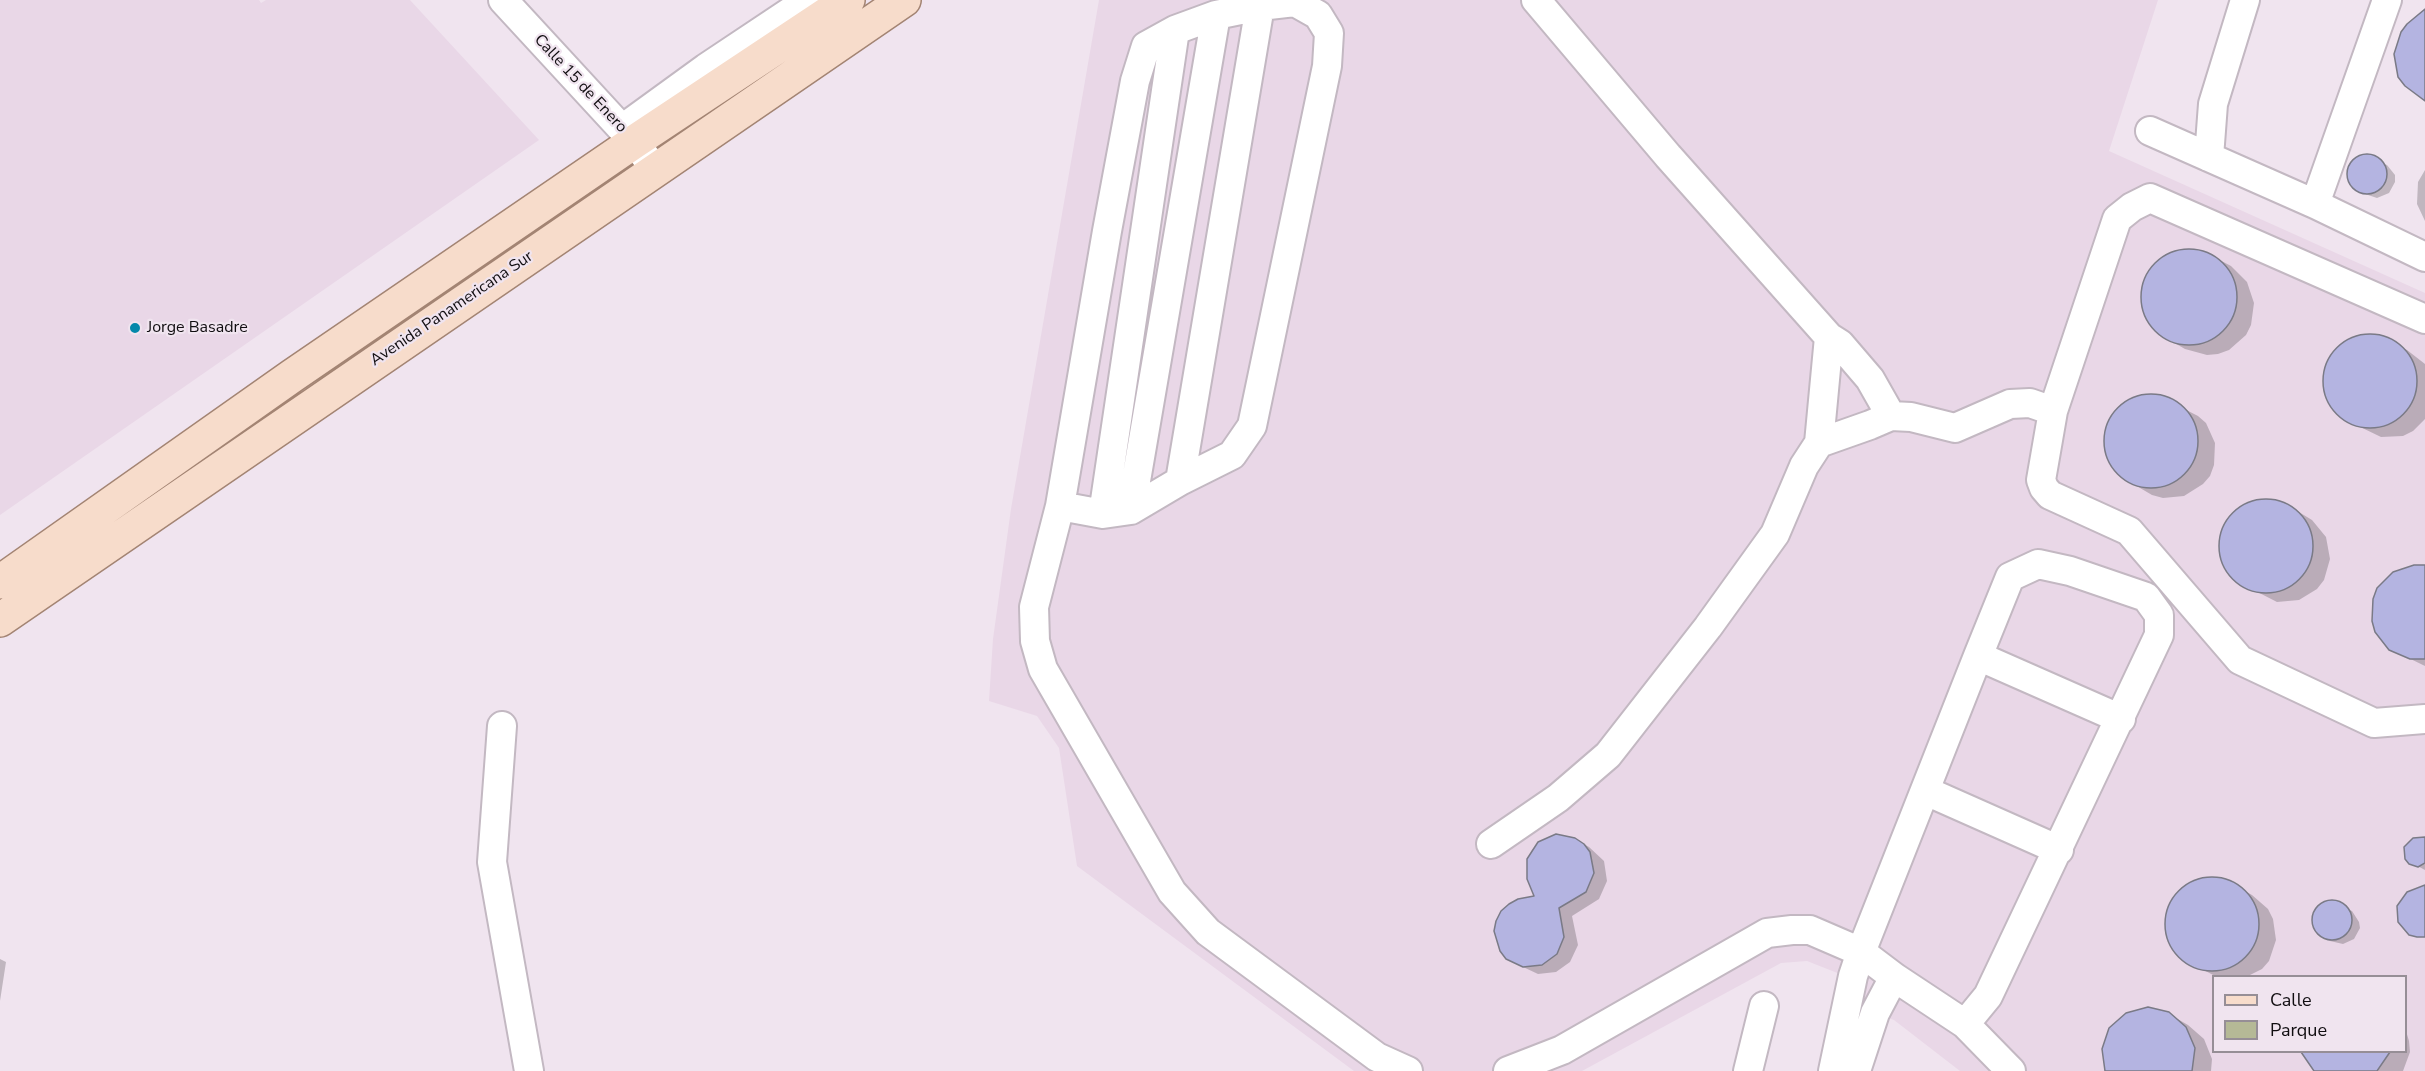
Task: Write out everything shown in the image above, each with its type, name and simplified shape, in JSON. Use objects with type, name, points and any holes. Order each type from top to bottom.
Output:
[{"type":"main road","name":"Avenida Panamericana Sur","points":[[0,582],[628,136],[849,0]]},
{"type":"main road","name":"Avenida Panamericana Sur","points":[[0,620],[904,0]]},
{"type":"street","name":"Calle 15 de Enero","points":[[502,0],[628,136],[656,170]]},
{"type":"street","name":"Avenida Panamericana Sur","points":[[628,136],[706,68],[808,0]]},
{"type":"street","points":[[1536,0],[1668,156],[1870,379],[1891,416]]},
{"type":"street","points":[[2209,157],[2213,104],[2244,0]]},
{"type":"street","points":[[2315,204],[2387,0]]},
{"type":"street","points":[[1060,506],[1103,514],[1131,510],[1180,481],[1232,455],[1252,426],[1327,66],[1329,33],[1318,15],[1295,2],[1258,3],[1216,15],[1175,30],[1146,46],[1135,81],[1060,506],[1034,607],[1035,641],[1043,669],[1172,892],[1208,932],[1377,1057],[1408,1071]]},
{"type":"street","points":[[1180,481],[1258,3]]},
{"type":"street","points":[[1131,510],[1216,15]]},
{"type":"street","points":[[1103,514],[1175,30]]},
{"type":"street","points":[[2150,131],[2315,204],[2425,257]]},
{"type":"street","points":[[2425,319],[2150,198],[2132,207],[2118,219],[2054,411],[2042,480],[2044,488],[2050,495],[2130,531],[2240,660],[2374,723],[2425,718]]},
{"type":"street","points":[[1491,844],[1558,798],[1608,755],[1708,627],[1775,534],[1804,466],[1819,442],[1829,336]]},
{"type":"street","points":[[1819,442],[1891,416],[1911,417],[1955,428],[2010,404],[2030,403],[2054,411]]},
{"type":"street","points":[[1833,1071],[1853,976],[1978,656],[2010,577],[2038,564],[2070,571],[2146,597],[2159,615],[2159,635],[1988,996],[1965,1024]]},
{"type":"street","points":[[1978,656],[2121,719]]},
{"type":"street","points":[[502,726],[492,862],[529,1071]]},
{"type":"street","points":[[1926,791],[2059,850]]},
{"type":"street","points":[[1508,1071],[1562,1050],[1767,933],[1810,930],[1862,952],[1894,977],[1965,1024],[2011,1071]]},
{"type":"street","points":[[1856,1071],[1875,1013],[1894,977]]},
{"type":"street","points":[[1748,1071],[1764,1006]]},
{"type":"shaded area","name":"Jorge Basadre","points":[[0,0],[259,0],[261,3],[266,0],[410,0],[539,140],[0,515]]},
{"type":"shaded area","points":[[1099,0],[2158,0],[2109,151],[2425,293],[2425,1071],[1960,1071],[1894,1020],[1847,1003],[1840,974],[1807,961],[1781,963],[1582,1071],[1354,1071],[1077,866],[1059,748],[1037,716],[989,701],[993,639],[1011,509]]},
{"type":"green space","points":[[614,164],[623,175],[319,385],[313,375]]},
{"type":"building","points":[[2425,9],[2425,101],[2405,86],[2398,77],[2394,54],[2401,32]]},
{"type":"building","points":[[2367,154],[2381,160],[2387,174],[2381,188],[2367,194],[2353,188],[2347,174],[2353,160]]},
{"type":"building","points":[[2189,249],[2207,253],[2223,263],[2233,279],[2237,297],[2233,315],[2223,331],[2207,341],[2189,345],[2171,341],[2155,331],[2145,315],[2141,297],[2145,279],[2155,263],[2171,253]]},
{"type":"building","points":[[2370,334],[2388,338],[2403,348],[2413,363],[2417,381],[2413,399],[2403,414],[2388,424],[2370,428],[2352,424],[2337,414],[2327,399],[2323,381],[2327,363],[2337,348],[2352,338]]},
{"type":"building","points":[[2151,394],[2169,398],[2184,408],[2194,423],[2198,441],[2194,459],[2184,474],[2169,484],[2151,488],[2133,484],[2118,474],[2108,459],[2104,441],[2108,423],[2118,408],[2133,398]]},
{"type":"building","points":[[2266,499],[2284,503],[2299,513],[2309,528],[2313,546],[2309,564],[2299,579],[2284,589],[2266,593],[2248,589],[2233,579],[2223,564],[2219,546],[2223,528],[2233,513],[2248,503]]},
{"type":"building","points":[[2414,565],[2425,565],[2425,659],[2410,659],[2389,650],[2375,632],[2372,621],[2373,599],[2377,588],[2393,572]]},
{"type":"building","points":[[1556,834],[1575,838],[1584,844],[1590,852],[1594,873],[1586,892],[1559,908],[1564,937],[1557,954],[1542,965],[1523,967],[1506,959],[1500,951],[1494,931],[1496,921],[1501,911],[1509,904],[1518,899],[1534,896],[1527,879],[1527,859],[1538,842]]},
{"type":"building","points":[[2425,837],[2425,863],[2418,867],[2409,864],[2405,859],[2404,847],[2413,838]]},
{"type":"building","points":[[2212,877],[2230,881],[2245,891],[2255,906],[2259,924],[2255,942],[2245,957],[2230,967],[2212,971],[2194,967],[2179,957],[2169,942],[2165,924],[2169,906],[2179,891],[2194,881]]},
{"type":"building","points":[[2425,885],[2425,937],[2417,937],[2409,935],[2398,922],[2397,906],[2407,892]]},
{"type":"building","points":[[2332,900],[2346,906],[2352,920],[2346,934],[2332,940],[2318,934],[2312,920],[2318,906]]},
{"type":"building","points":[[2148,1007],[2169,1012],[2186,1027],[2195,1048],[2192,1071],[2105,1071],[2102,1049],[2109,1028],[2126,1013]]},
{"type":"building","points":[[2302,1053],[2389,1053],[2377,1071],[2314,1071]]},
{"type":"place","name":"Jorge Basadre","points":[[135,328]]}]
